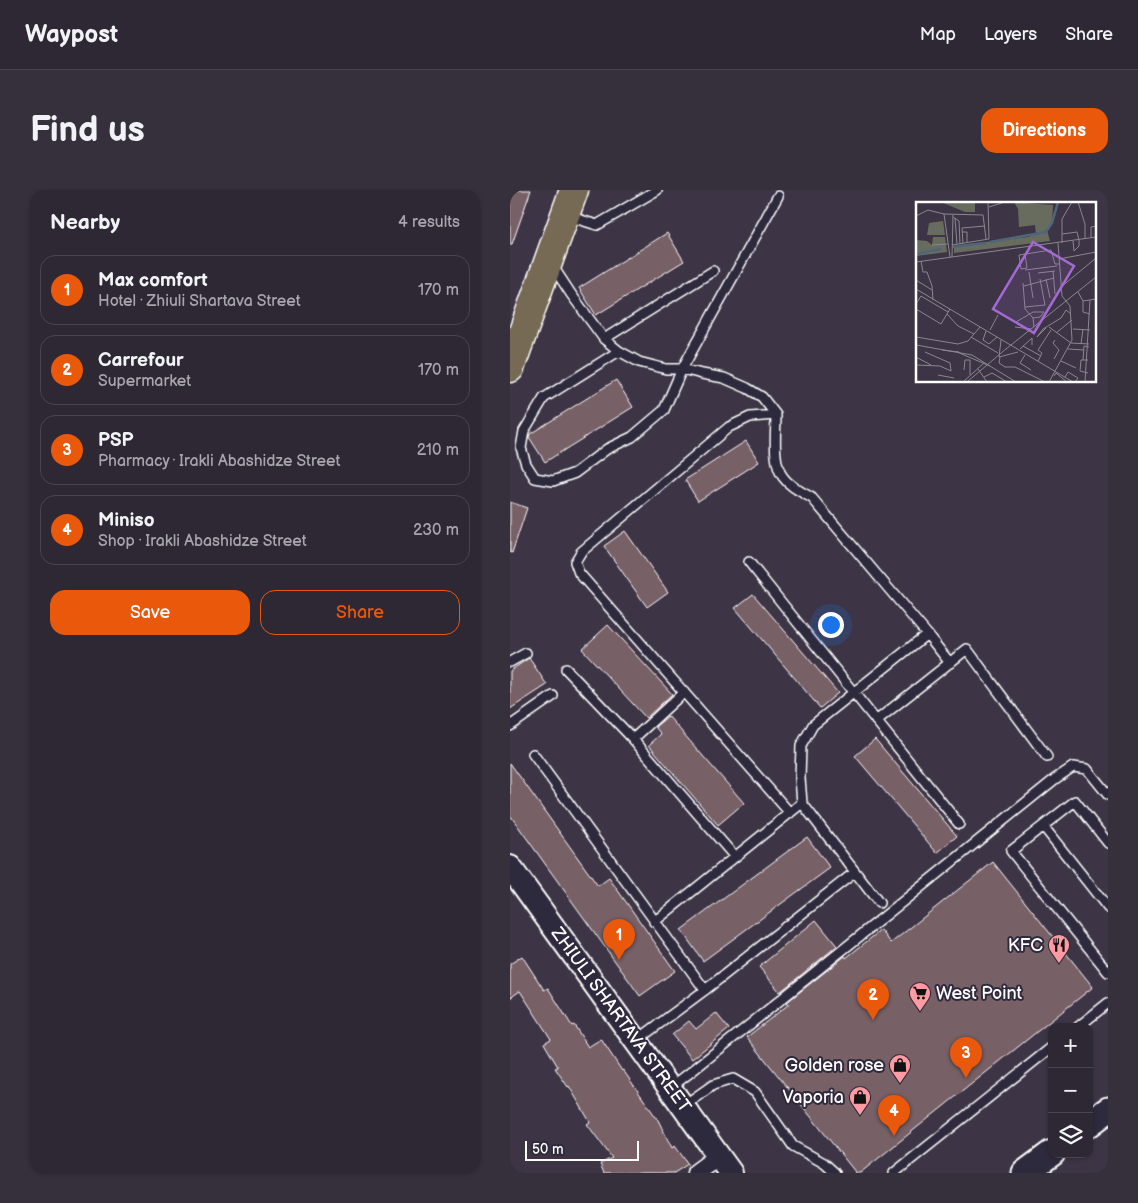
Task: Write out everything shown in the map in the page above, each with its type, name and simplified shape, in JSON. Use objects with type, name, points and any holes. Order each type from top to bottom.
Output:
[{"type":"main road","points":[[510,368],[574,190]]},
{"type":"main road","points":[[1093,1121],[1108,1110]]},
{"type":"main road","points":[[1025,1173],[1048,1156]]},
{"type":"street","name":"ZHIULI SHARTAVA STREET","points":[[510,867],[725,1164]]},
{"type":"street","points":[[696,1173],[725,1164]]},
{"type":"lane","points":[[565,215],[597,225],[657,190]]},
{"type":"lane","points":[[619,351],[544,398],[524,431],[521,448],[526,464],[535,478],[553,481],[575,473],[607,449],[632,437],[664,410],[682,369],[778,196]]},
{"type":"lane","points":[[549,260],[571,294],[604,338],[619,351],[640,362],[666,370],[682,369],[724,378],[762,397],[776,415],[775,445],[778,468],[783,478],[796,489],[812,498],[950,663]]},
{"type":"lane","points":[[604,338],[713,271]]},
{"type":"lane","points":[[776,415],[750,417],[729,427],[581,552],[575,562],[579,573],[790,813]]},
{"type":"lane","points":[[749,562],[959,824]]},
{"type":"lane","points":[[878,903],[802,803],[800,778],[801,746],[813,725],[927,634]]},
{"type":"lane","points":[[876,721],[967,649],[1047,757]]},
{"type":"lane","points":[[510,662],[526,653]]},
{"type":"lane","points":[[566,669],[633,738],[735,857]]},
{"type":"lane","points":[[633,738],[684,692]]},
{"type":"lane","points":[[510,726],[554,696]]},
{"type":"lane","points":[[533,754],[704,990]]},
{"type":"lane","points":[[670,1088],[1072,767],[1087,769],[1108,795]]},
{"type":"lane","points":[[1108,843],[1075,801],[1011,851],[1108,972]]},
{"type":"lane","points":[[654,922],[802,803]]},
{"type":"lane","points":[[1043,826],[1108,908]]},
{"type":"lane","points":[[636,1041],[855,872]]},
{"type":"lane","points":[[1083,1023],[1108,1003]]},
{"type":"lane","points":[[894,1173],[1048,1050]]},
{"type":"lane","points":[[683,1106],[713,1085],[733,1079],[755,1092],[793,1146],[824,1163],[835,1173]]},
{"type":"building","points":[[510,190],[531,190],[512,244],[510,244]]},
{"type":"building","points":[[667,233],[684,261],[596,315],[579,288]]},
{"type":"building","points":[[616,380],[633,407],[545,462],[529,437],[530,434]]},
{"type":"building","points":[[746,441],[759,462],[698,501],[685,480]]},
{"type":"building","points":[[510,502],[527,508],[512,553],[510,552]]},
{"type":"building","points":[[625,531],[668,592],[647,607],[604,546]]},
{"type":"building","points":[[753,594],[838,693],[820,708],[735,608]]},
{"type":"building","points":[[608,625],[672,694],[646,718],[582,649]]},
{"type":"building","points":[[529,658],[547,685],[510,709],[510,671]]},
{"type":"building","points":[[668,716],[744,803],[718,825],[649,745],[661,734],[655,727]]},
{"type":"building","points":[[875,739],[957,836],[937,853],[855,756]]},
{"type":"building","points":[[510,763],[598,886],[609,878],[675,971],[640,996],[510,815]]},
{"type":"building","points":[[807,837],[830,868],[703,961],[681,930]]},
{"type":"building","name":"West Point","points":[[993,862],[1093,987],[860,1173],[856,1173],[747,1037],[789,1004],[787,1002],[881,930],[891,943]]},
{"type":"building","points":[[816,920],[837,946],[780,992],[759,967]]},
{"type":"building","points":[[522,956],[544,990],[548,988],[588,1047],[601,1039],[658,1120],[672,1148],[675,1146],[688,1164],[674,1173],[604,1173],[600,1164],[612,1158],[587,1124],[590,1122],[569,1086],[555,1068],[558,1067],[544,1043],[551,1039],[520,991],[510,998],[510,964]]},
{"type":"building","points":[[716,1013],[729,1029],[692,1059],[672,1035],[689,1021],[696,1029]]},
{"type":"place","name":"Max comfort","points":[[619,960]]},
{"type":"place","name":"KFC","points":[[1059,964]]},
{"type":"place","name":"West Point","points":[[920,1012]]},
{"type":"place","name":"Carrefour","points":[[873,1020]]},
{"type":"place","name":"PSP","points":[[966,1078]]},
{"type":"place","name":"Golden rose","points":[[900,1084]]},
{"type":"place","name":"Vaporia","points":[[860,1116]]},
{"type":"place","name":"Miniso","points":[[894,1136]]}]
